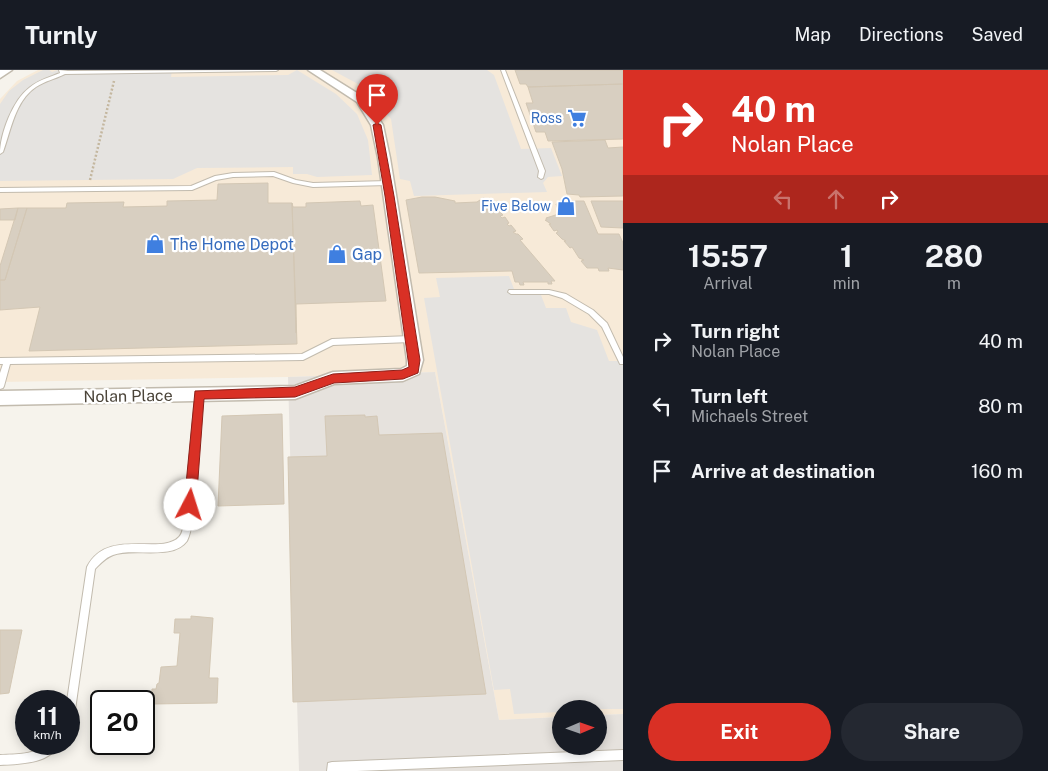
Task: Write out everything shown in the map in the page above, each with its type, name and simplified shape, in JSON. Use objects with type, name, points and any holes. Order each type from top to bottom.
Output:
[{"type":"street","points":[[0,75],[6,70]]},
{"type":"street","points":[[313,70],[352,94],[371,114],[380,135],[411,339]]},
{"type":"street","name":"Nolan Place","points":[[0,398],[295,392],[333,378],[403,374],[414,370],[411,339]]},
{"type":"lane","points":[[0,152],[20,99],[29,89],[48,78],[70,70]]},
{"type":"lane","points":[[62,72],[276,70]]},
{"type":"lane","points":[[503,70],[542,171],[541,177]]},
{"type":"lane","points":[[0,190],[192,188],[215,178],[233,175],[274,174],[296,182],[313,185],[388,184]]},
{"type":"lane","points":[[511,292],[549,292],[564,296],[592,312],[606,326],[622,362]]},
{"type":"lane","points":[[0,386],[4,361],[303,356],[332,342],[411,339]]},
{"type":"lane","points":[[73,690],[91,567],[98,556],[116,548],[174,546],[183,540],[188,522],[199,394]]},
{"type":"lane","points":[[0,760],[30,758],[36,755]]},
{"type":"lane","points":[[332,771],[332,767],[623,755]]},
{"type":"path","points":[[90,182],[115,77]]},
{"type":"shaded area","points":[[38,70],[623,70],[623,714],[608,715],[608,700],[552,700],[552,717],[499,720],[435,372],[288,377],[0,382],[0,99],[17,81]]},
{"type":"shaded area","points":[[43,70],[52,72],[58,70],[172,70],[171,77],[288,75],[297,70],[336,94],[357,114],[368,140],[372,175],[317,177],[307,174],[293,174],[293,167],[197,168],[173,179],[0,181],[0,104],[9,91],[23,80]]},
{"type":"shaded area","points":[[332,70],[487,70],[494,75],[521,149],[551,148],[562,176],[548,177],[543,183],[547,192],[414,196],[410,181],[400,179],[391,119],[358,84]]},
{"type":"shaded area","points":[[509,276],[514,289],[541,295],[546,308],[566,308],[571,322],[597,330],[609,361],[623,361],[623,709],[608,709],[608,700],[552,700],[552,712],[514,714],[510,689],[494,690],[424,298],[440,297],[436,278]]},
{"type":"shaded area","points":[[435,372],[499,720],[552,717],[552,755],[608,755],[608,715],[623,714],[623,771],[299,771],[288,377]]},
{"type":"building","points":[[515,70],[623,70],[623,84],[528,87],[526,84],[520,84]]},
{"type":"building","name":"Ross","points":[[623,84],[623,139],[548,141],[545,132],[536,132],[526,103],[533,103],[528,87]]},
{"type":"building","points":[[605,140],[608,148],[623,147],[623,196],[580,197],[579,195],[567,194],[562,169],[552,142]]},
{"type":"building","name":"The Home Depot","points":[[268,183],[268,203],[292,203],[297,344],[29,351],[40,307],[0,310],[0,280],[5,280],[27,208],[66,208],[67,203],[124,202],[123,207],[167,206],[167,201],[217,200],[218,184]]},
{"type":"building","points":[[435,197],[455,201],[455,203],[477,202],[483,198],[491,200],[495,204],[494,208],[503,215],[500,216],[502,218],[505,217],[509,223],[507,224],[511,225],[516,231],[513,232],[523,239],[520,240],[555,281],[551,281],[552,284],[548,284],[548,282],[523,282],[524,285],[520,285],[519,282],[515,282],[512,271],[419,273],[406,200]]},
{"type":"building","points":[[568,199],[568,201],[584,201],[598,234],[619,234],[623,243],[623,270],[608,268],[609,271],[599,271],[598,268],[587,268],[581,261],[584,260],[579,258],[572,247],[570,248],[564,241],[566,241],[556,233],[558,232],[557,230],[554,231],[549,224],[551,224],[545,220],[562,213],[561,210],[558,210],[556,204],[559,204],[558,202],[561,202],[561,200]]},
{"type":"building","name":"Gap","points":[[360,201],[361,206],[373,205],[386,301],[296,304],[296,333],[292,203],[293,207],[306,207],[306,203]]},
{"type":"building","points":[[591,201],[623,201],[623,228],[601,227]]},
{"type":"building","points":[[18,208],[15,220],[0,220],[0,209]]},
{"type":"building","points":[[18,208],[27,208],[5,280],[0,280],[0,266]]},
{"type":"building","points":[[282,414],[284,504],[218,506],[222,416]]},
{"type":"building","points":[[365,415],[365,417],[377,416],[379,435],[442,433],[486,694],[293,702],[288,457],[327,456],[325,416]]},
{"type":"building","points":[[191,616],[213,618],[209,678],[218,678],[217,703],[155,704],[155,690],[152,689],[156,689],[159,683],[161,667],[177,666],[180,633],[174,633],[175,619],[191,619]]},
{"type":"building","points":[[0,630],[22,630],[9,693],[0,694]]},
{"type":"place","name":"Ross","points":[[577,118]]},
{"type":"place","name":"Five Below","points":[[566,206]]},
{"type":"place","name":"The Home Depot","points":[[155,244]]},
{"type":"place","name":"Gap","points":[[337,254]]},
{"type":"route","points":[[190,505],[199,394],[295,392],[333,378],[403,374],[414,370],[415,360],[377,125]]}]
